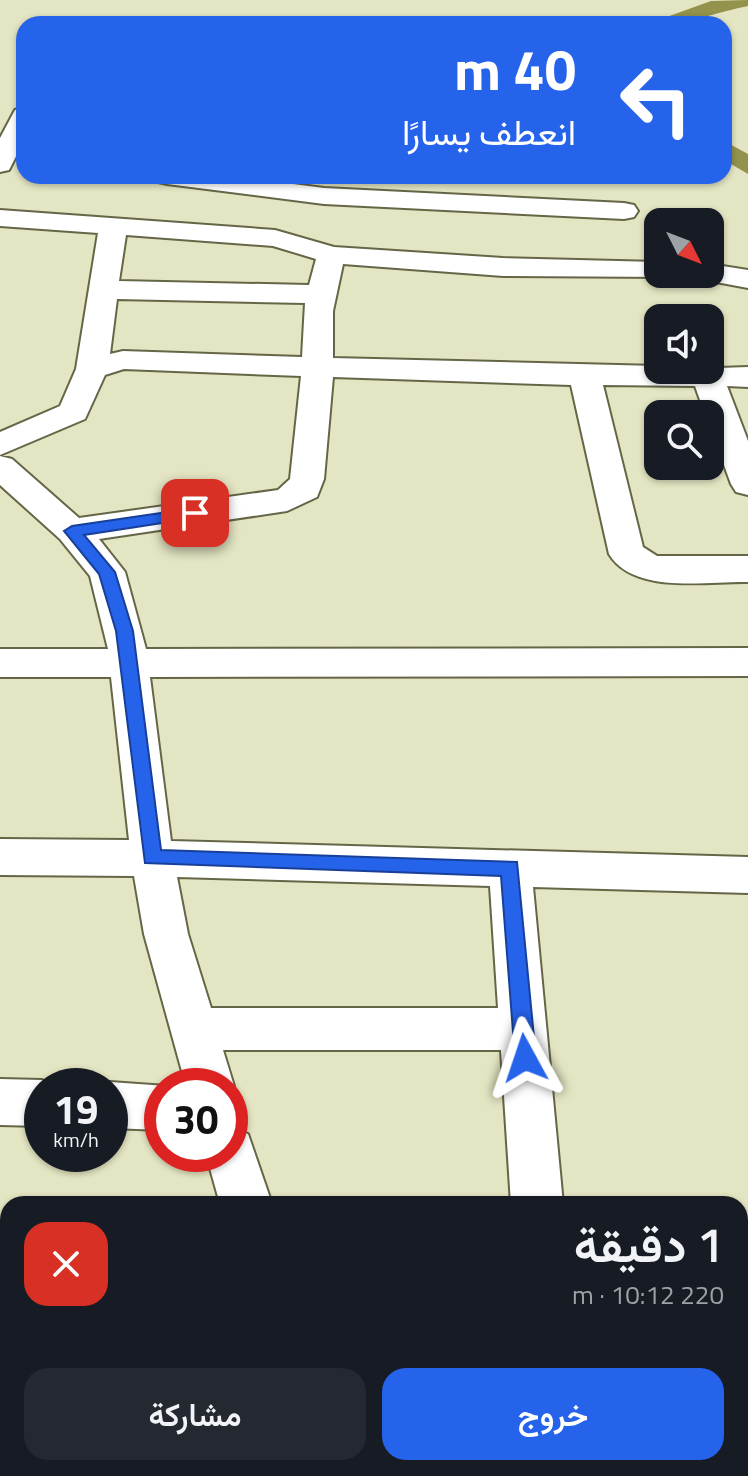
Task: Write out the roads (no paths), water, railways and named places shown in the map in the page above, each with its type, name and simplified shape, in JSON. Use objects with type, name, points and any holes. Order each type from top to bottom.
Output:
[{"type":"street","points":[[9,161],[16,140]]},
{"type":"street","points":[[230,184],[324,196],[624,211]]},
{"type":"street","points":[[72,531],[287,500],[298,495],[307,479],[318,367],[314,337],[324,196]]},
{"type":"street","points":[[0,218],[275,238],[322,251],[503,267],[644,271]]},
{"type":"street","points":[[0,444],[64,419],[74,412],[92,369],[113,226]]},
{"type":"street","points":[[724,275],[748,279]]},
{"type":"street","points":[[104,290],[319,294]]},
{"type":"street","points":[[92,369],[123,360],[644,375]]},
{"type":"street","points":[[585,375],[627,554],[651,568],[748,569]]},
{"type":"street","points":[[724,376],[748,377]]},
{"type":"street","points":[[710,384],[748,484]]},
{"type":"street","points":[[0,467],[72,531],[107,572],[125,631],[152,858],[166,934],[204,1068]]},
{"type":"street","points":[[0,663],[128,660],[285,664],[748,662]]},
{"type":"street","points":[[0,857],[152,858],[748,875]]},
{"type":"street","points":[[510,868],[536,1196]]},
{"type":"street","points":[[192,1029],[523,1029]]},
{"type":"street","points":[[0,1102],[24,1103]]},
{"type":"street","points":[[236,1172],[244,1196]]},
{"type":"waterway","points":[[689,16],[711,7],[748,0]]},
{"type":"waterway","points":[[732,154],[748,166]]}]
